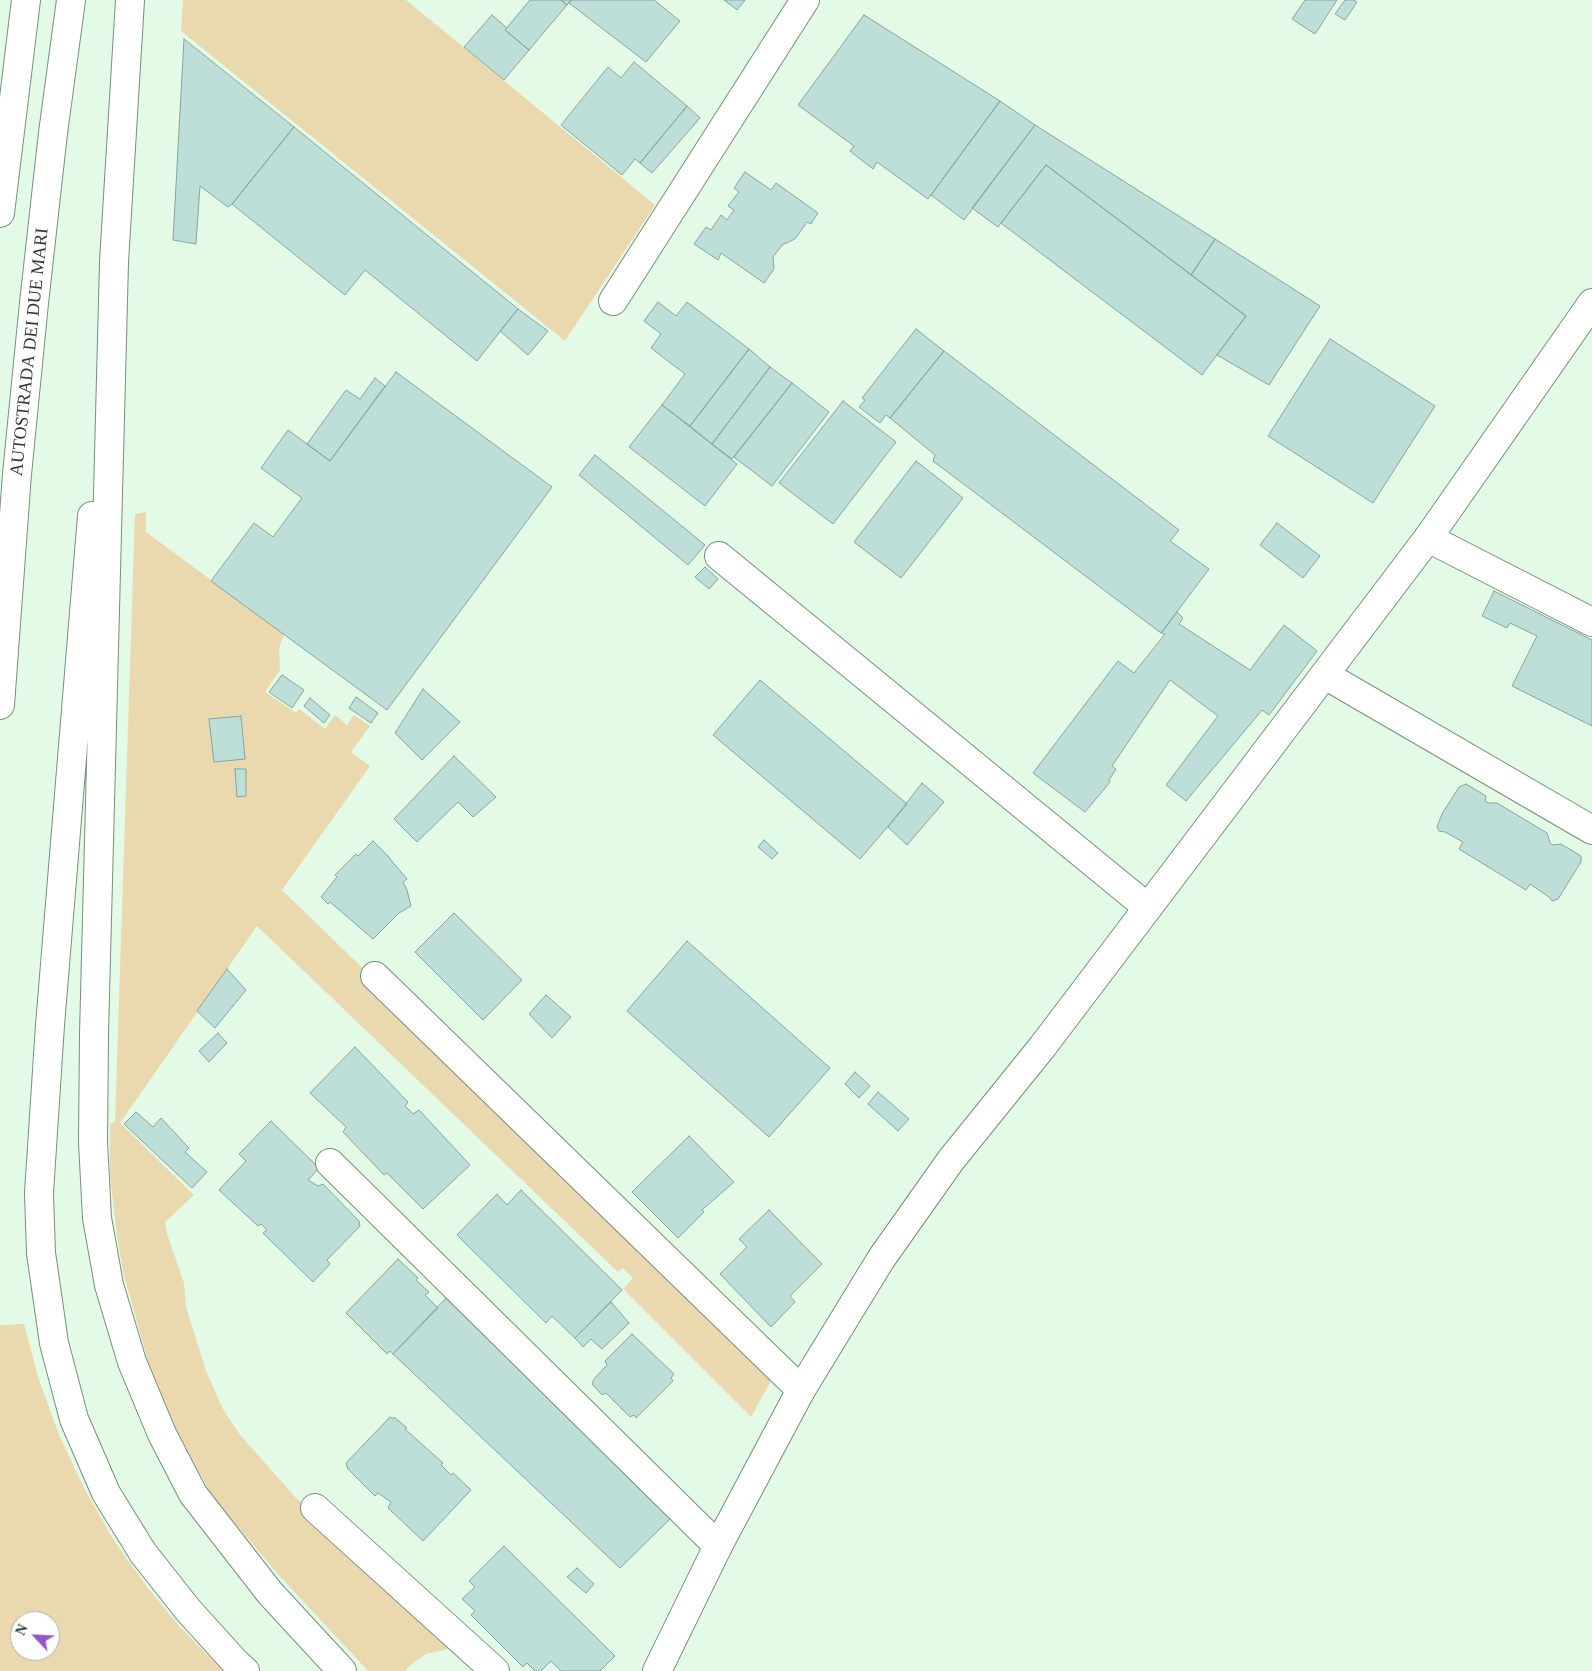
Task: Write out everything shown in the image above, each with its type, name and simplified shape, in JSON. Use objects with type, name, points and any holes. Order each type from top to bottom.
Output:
[{"type":"main road","points":[[0,213],[26,0]]},
{"type":"main road","name":"AUTOSTRADA DEI DUE MARI","points":[[0,705],[17,474],[53,133],[70,0]]},
{"type":"main road","points":[[130,0],[114,262],[76,696],[50,1024],[39,1193],[41,1253],[54,1343],[74,1419],[106,1493],[143,1554],[188,1610],[236,1663],[246,1671]]},
{"type":"main road","points":[[613,302],[805,0]]},
{"type":"main road","points":[[0,186],[10,127]]},
{"type":"main road","points":[[114,262],[94,1034],[93,1142],[97,1218],[109,1285],[132,1362],[162,1434],[192,1494],[270,1593],[342,1671]]},
{"type":"main road","points":[[657,1671],[718,1546],[801,1390],[881,1259],[951,1160],[1043,1046],[1428,538],[1592,303]]},
{"type":"main road","points":[[1428,538],[1592,622]]},
{"type":"main road","points":[[719,556],[1147,907]]},
{"type":"main road","points":[[1326,675],[1592,830]]},
{"type":"main road","points":[[375,976],[801,1390]]},
{"type":"main road","points":[[330,1163],[718,1546]]},
{"type":"main road","points":[[315,1508],[495,1671]]},
{"type":"shaded area","points":[[183,0],[406,0],[655,205],[565,341],[181,31]]},
{"type":"shaded area","points":[[146,512],[146,532],[284,634],[279,648],[280,670],[265,692],[296,713],[299,709],[325,729],[335,715],[347,725],[354,715],[370,726],[351,752],[370,766],[282,890],[777,1370],[751,1417],[623,1289],[633,1278],[623,1268],[618,1272],[257,926],[120,1123],[194,1195],[165,1222],[167,1234],[184,1283],[186,1307],[206,1371],[223,1409],[240,1435],[296,1498],[313,1512],[448,1649],[426,1654],[410,1665],[405,1671],[368,1671],[276,1572],[212,1496],[177,1431],[151,1373],[123,1271],[110,1175],[110,1124],[115,1122],[135,514]]},
{"type":"shaded area","points":[[24,1324],[39,1380],[59,1435],[84,1488],[113,1539],[147,1587],[179,1626],[223,1671],[0,1671],[0,1325]]},
{"type":"building","points":[[530,0],[561,0],[567,5],[529,50],[505,30]]},
{"type":"building","points":[[561,0],[571,0],[567,5]]},
{"type":"building","points":[[572,0],[654,0],[680,21],[646,62],[569,3]]},
{"type":"building","points":[[724,0],[745,0],[737,10]]},
{"type":"building","points":[[1305,0],[1337,0],[1315,34],[1292,19]]},
{"type":"building","points":[[1345,0],[1357,2],[1345,20],[1335,14]]},
{"type":"building","points":[[492,15],[507,28],[505,30],[529,50],[504,80],[464,47]]},
{"type":"building","points":[[864,15],[1000,101],[928,199],[877,162],[873,169],[850,151],[854,146],[798,105]]},
{"type":"building","points":[[184,39],[294,127],[228,207],[200,186],[196,244],[173,240]]},
{"type":"building","points":[[634,62],[687,106],[640,163],[635,159],[622,175],[561,125],[608,67],[621,78]]},
{"type":"building","points":[[1000,101],[1035,125],[964,220],[931,195]]},
{"type":"building","points":[[687,106],[700,118],[652,173],[640,163]]},
{"type":"building","points":[[1035,125],[1215,239],[1191,275],[1046,165],[998,227],[972,208]]},
{"type":"building","points":[[294,127],[518,309],[477,361],[365,270],[345,295],[232,204]]},
{"type":"building","points":[[1046,165],[1246,316],[1202,375],[1001,223]]},
{"type":"building","points":[[745,172],[771,190],[776,183],[818,213],[811,224],[807,222],[795,239],[782,245],[773,257],[774,269],[764,283],[721,253],[718,260],[694,244],[706,227],[711,230],[721,215],[727,220],[734,210],[728,206],[739,192],[734,188]]},
{"type":"building","points":[[1215,239],[1320,306],[1269,385],[1217,355],[1246,316],[1191,275]]},
{"type":"building","points":[[658,302],[676,316],[687,302],[749,349],[690,426],[662,405],[685,374],[651,348],[661,334],[644,321]]},
{"type":"building","points":[[518,309],[548,331],[528,355],[500,331]]},
{"type":"building","points":[[916,329],[944,351],[890,418],[886,415],[880,423],[859,407],[865,400],[862,398]]},
{"type":"building","points":[[1330,339],[1435,406],[1373,503],[1268,436]]},
{"type":"building","points":[[749,349],[770,367],[712,444],[690,426]]},
{"type":"building","points":[[944,351],[1179,530],[1170,541],[1209,569],[1161,633],[933,461],[935,455],[890,418]]},
{"type":"building","points":[[770,367],[792,383],[732,459],[712,444]]},
{"type":"building","points":[[396,372],[552,487],[387,710],[211,581],[254,523],[273,537],[302,498],[261,468],[288,430],[330,461]]},
{"type":"building","points":[[375,378],[385,386],[330,461],[307,444],[346,390],[360,399]]},
{"type":"building","points":[[792,383],[829,412],[772,486],[734,457]]},
{"type":"building","points":[[843,401],[896,442],[833,524],[779,483]]},
{"type":"building","points":[[662,405],[737,464],[705,506],[629,447]]},
{"type":"building","points":[[595,455],[705,545],[688,565],[579,475]]},
{"type":"building","points":[[916,461],[963,498],[901,578],[854,542]]},
{"type":"building","points":[[1277,523],[1320,556],[1303,578],[1260,545]]},
{"type":"building","points":[[705,567],[718,579],[709,589],[695,577]]},
{"type":"building","points":[[1494,591],[1592,640],[1592,726],[1512,686],[1537,636],[1510,623],[1507,628],[1482,616]]},
{"type":"building","points":[[1177,612],[1183,618],[1179,624],[1250,670],[1284,625],[1317,651],[1269,715],[1262,710],[1186,801],[1166,785],[1218,716],[1170,680],[1112,766],[1116,769],[1109,780],[1110,782],[1085,812],[1033,773],[1118,661],[1134,673],[1165,634],[1161,633]]},
{"type":"building","points":[[282,675],[304,690],[292,708],[269,692]]},
{"type":"building","points":[[760,680],[907,804],[860,859],[713,735]]},
{"type":"building","points":[[423,689],[460,722],[422,760],[395,733]]},
{"type":"building","points":[[356,697],[378,713],[371,723],[349,708]]},
{"type":"building","points":[[310,698],[330,715],[324,723],[304,706]]},
{"type":"building","points":[[241,716],[245,759],[214,762],[209,719]]},
{"type":"building","points":[[454,756],[496,797],[473,817],[458,802],[417,842],[394,819]]},
{"type":"building","points":[[235,769],[246,769],[246,796],[237,797]]},
{"type":"building","points":[[922,783],[944,802],[907,845],[888,827]]},
{"type":"building","points":[[1466,784],[1486,796],[1485,801],[1497,803],[1547,833],[1550,843],[1553,845],[1561,844],[1581,856],[1581,862],[1558,899],[1552,901],[1530,884],[1526,890],[1459,849],[1463,842],[1445,832],[1439,831],[1437,827],[1442,814],[1459,787]]},
{"type":"building","points":[[764,840],[778,853],[772,859],[758,847]]},
{"type":"building","points":[[373,841],[407,879],[403,882],[411,906],[399,913],[373,939],[330,902],[328,904],[321,897],[337,877],[335,875],[356,854],[358,856]]},
{"type":"building","points":[[454,913],[522,980],[483,1020],[415,952]]},
{"type":"building","points":[[687,941],[830,1068],[769,1137],[627,1011]]},
{"type":"building","points":[[227,969],[246,990],[215,1028],[197,1011]]},
{"type":"building","points":[[546,995],[571,1017],[552,1038],[529,1014]]},
{"type":"building","points":[[218,1033],[227,1043],[209,1062],[199,1051]]},
{"type":"building","points":[[355,1047],[408,1102],[405,1106],[413,1114],[419,1110],[470,1165],[423,1209],[387,1173],[384,1175],[343,1132],[346,1127],[310,1093]]},
{"type":"building","points":[[855,1072],[870,1086],[859,1098],[845,1084]]},
{"type":"building","points":[[878,1092],[909,1119],[898,1131],[868,1104]]},
{"type":"building","points":[[136,1112],[153,1127],[161,1118],[189,1148],[185,1152],[207,1172],[192,1188],[124,1124]]},
{"type":"building","points":[[271,1121],[319,1168],[308,1180],[318,1186],[323,1184],[359,1221],[360,1226],[327,1260],[330,1264],[313,1282],[263,1233],[267,1230],[261,1224],[258,1226],[219,1190],[246,1161],[239,1154]]},
{"type":"building","points":[[689,1136],[734,1182],[702,1210],[704,1212],[678,1238],[632,1192]]},
{"type":"building","points":[[521,1190],[622,1290],[575,1338],[552,1316],[546,1323],[457,1235],[497,1194],[507,1205]]},
{"type":"building","points":[[769,1210],[822,1264],[790,1296],[795,1302],[771,1327],[720,1274],[747,1247],[739,1239]]},
{"type":"building","points":[[398,1259],[418,1278],[416,1280],[429,1292],[425,1295],[438,1308],[393,1354],[390,1351],[387,1354],[346,1313]]},
{"type":"building","points":[[446,1298],[673,1516],[620,1568],[393,1354]]},
{"type":"building","points":[[611,1302],[629,1323],[602,1349],[591,1339],[583,1347],[575,1338]]},
{"type":"building","points":[[632,1334],[674,1374],[671,1378],[673,1381],[636,1418],[634,1415],[630,1417],[606,1393],[602,1395],[592,1384],[594,1379],[607,1365],[605,1361]]},
{"type":"building","points":[[390,1417],[393,1419],[394,1417],[407,1428],[405,1429],[443,1463],[441,1465],[451,1475],[453,1473],[471,1490],[423,1541],[388,1508],[391,1502],[378,1493],[375,1496],[348,1469],[346,1463]]},
{"type":"building","points":[[504,1546],[615,1656],[600,1671],[561,1671],[551,1661],[541,1671],[535,1671],[527,1663],[523,1667],[471,1615],[475,1611],[462,1599],[475,1587],[469,1581]]},
{"type":"building","points":[[577,1568],[594,1584],[586,1593],[567,1577]]}]
